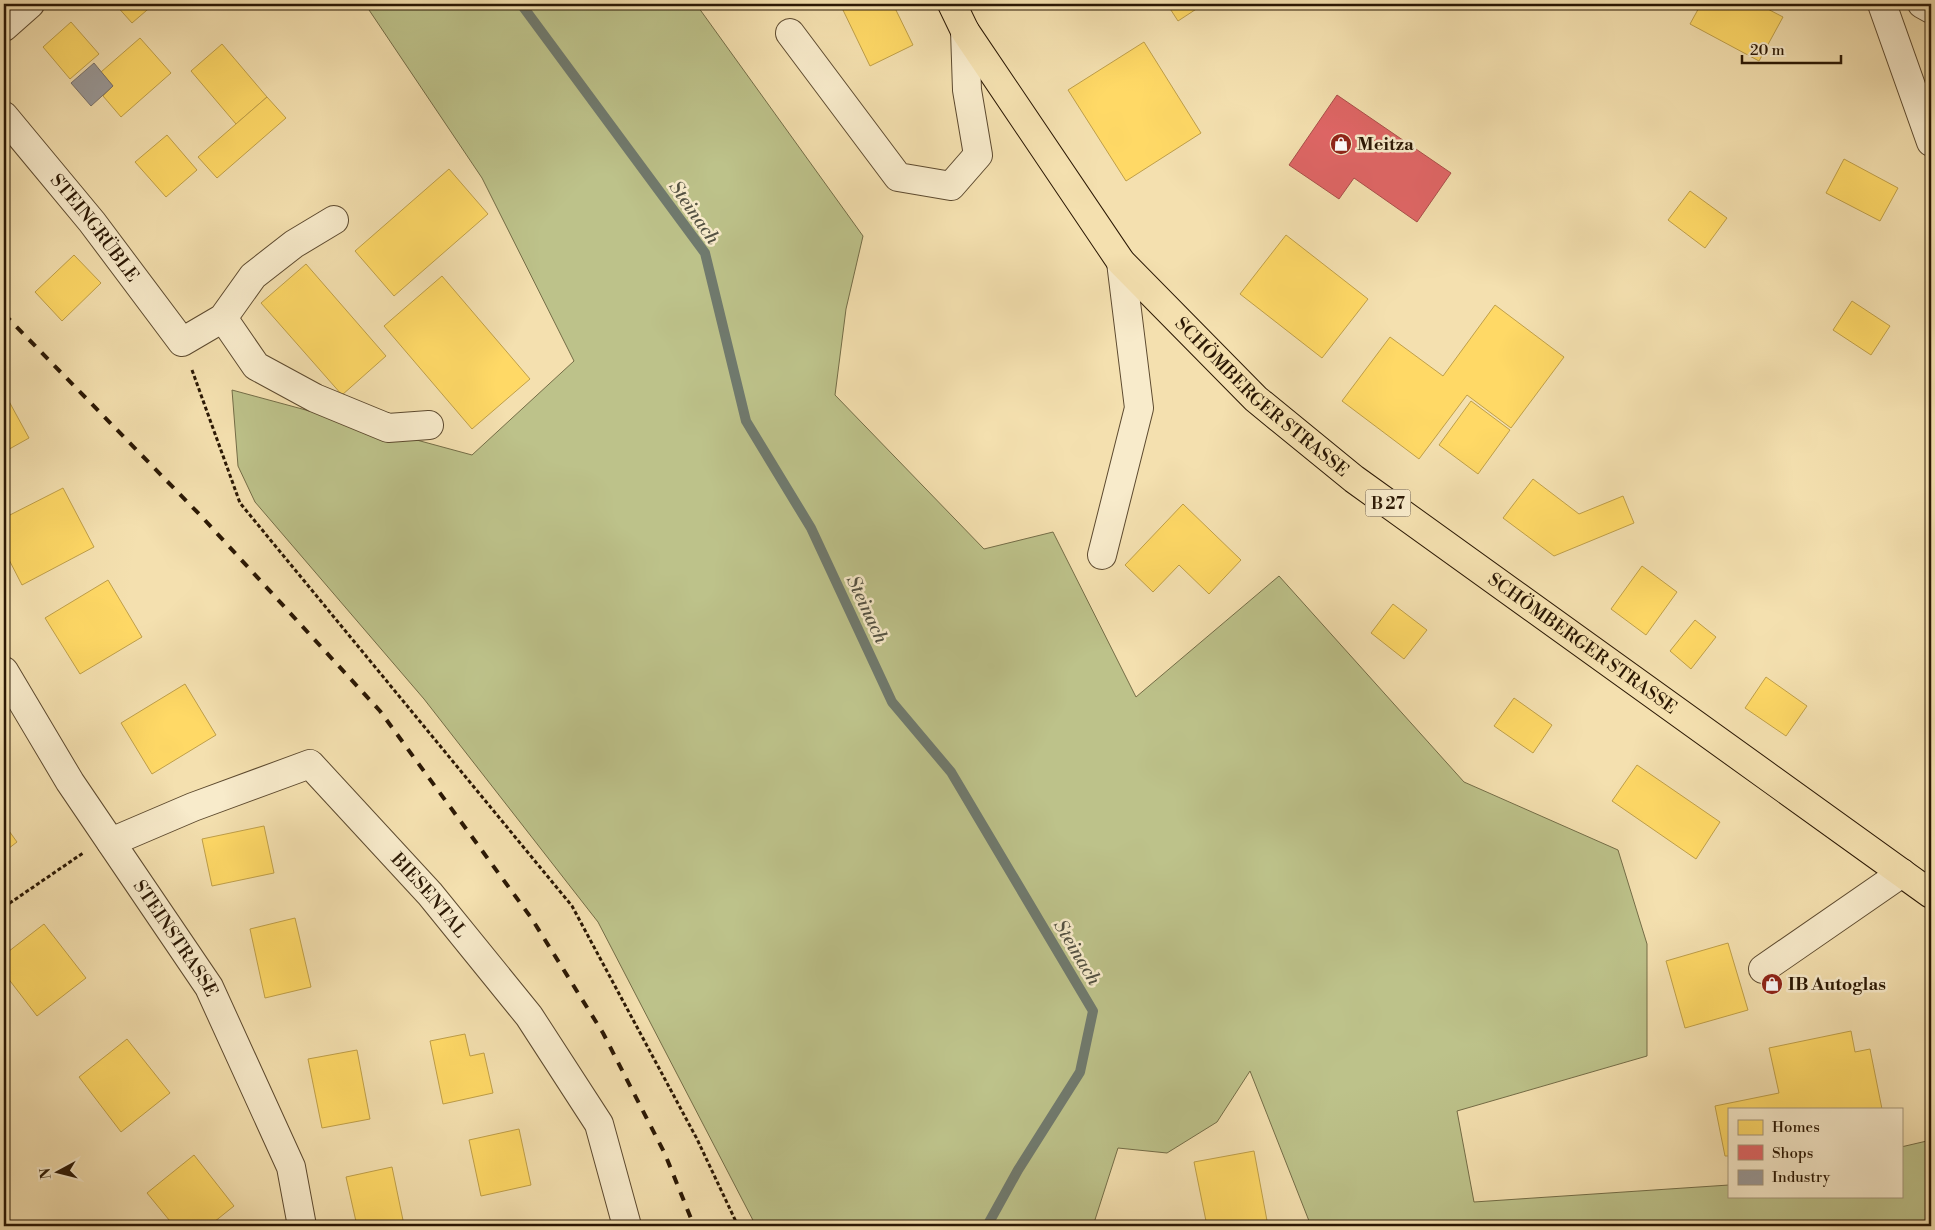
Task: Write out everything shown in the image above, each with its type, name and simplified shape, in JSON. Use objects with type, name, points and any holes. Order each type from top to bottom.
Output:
[{"type":"main road","name":"SCHÖMBERGER STRASSE","points":[[952,4],[965,31],[1121,262],[1256,400],[1354,479],[1931,894]]},
{"type":"street","points":[[4,27],[30,4]]},
{"type":"street","points":[[1882,4],[1931,142]]},
{"type":"street","points":[[1922,4],[1931,9]]},
{"type":"street","points":[[790,32],[898,177],[951,186],[978,156],[966,90],[965,31]]},
{"type":"street","name":"STEINGRÜBLE","points":[[4,116],[92,222],[182,342]]},
{"type":"street","points":[[182,342],[223,318],[253,276],[294,244],[334,220]]},
{"type":"street","points":[[1102,555],[1139,408],[1121,262]]},
{"type":"street","points":[[223,318],[256,366],[315,398],[388,428],[429,425]]},
{"type":"street","name":"STEINSTRASSE","points":[[4,672],[70,782],[209,987],[291,1167],[302,1226]]},
{"type":"street","name":"BIESENTAL","points":[[111,842],[193,807],[310,764],[430,894],[529,1016],[600,1124],[627,1226]]},
{"type":"street","points":[[1764,969],[1902,873]]},
{"type":"path","points":[[182,342],[240,503],[572,906],[697,1139],[738,1226]]},
{"type":"path","points":[[4,907],[92,847],[111,842]]},
{"type":"green space","points":[[365,4],[696,4],[863,236],[846,309],[835,395],[984,549],[1053,532],[1136,697],[1279,576],[1464,782],[1618,850],[1647,944],[1647,1056],[1457,1111],[1474,1202],[1728,1185],[1728,1198],[1902,1198],[1902,1147],[1931,1140],[1931,1226],[1311,1226],[1250,1071],[1217,1122],[1167,1153],[1118,1148],[1093,1226],[756,1226],[598,922],[424,699],[255,502],[238,466],[232,390],[472,455],[574,361],[482,178]]},
{"type":"building: Homes","points":[[115,4],[154,4],[132,23]]},
{"type":"building: Homes","points":[[850,4],[893,4],[913,45],[870,66],[842,8]]},
{"type":"building: Homes","points":[[1167,4],[1204,4],[1178,21]]},
{"type":"building: Homes","points":[[1701,4],[1758,4],[1783,17],[1759,61],[1690,24]]},
{"type":"building: Homes","points":[[71,22],[99,54],[70,79],[43,47]]},
{"type":"building: Homes","points":[[140,38],[171,73],[121,117],[103,96],[113,86],[101,72]]},
{"type":"building: Homes","points":[[1144,42],[1201,133],[1126,181],[1068,90]]},
{"type":"building: Homes","points":[[222,44],[267,97],[236,124],[191,71]]},
{"type":"building: Homes","points":[[267,97],[286,118],[217,178],[198,157]]},
{"type":"building: Homes","points":[[167,135],[197,170],[166,197],[135,162]]},
{"type":"building: Homes","points":[[1844,159],[1898,188],[1880,221],[1826,193]]},
{"type":"building: Homes","points":[[449,169],[488,214],[394,296],[355,251]]},
{"type":"building: Homes","points":[[1690,191],[1727,218],[1705,248],[1668,220]]},
{"type":"building: Homes","points":[[1286,235],[1368,299],[1322,358],[1240,294]]},
{"type":"building: Homes","points":[[74,255],[101,283],[62,321],[35,292]]},
{"type":"building: Homes","points":[[306,264],[386,356],[342,395],[261,303]]},
{"type":"building: Homes","points":[[442,276],[530,379],[472,429],[384,326]]},
{"type":"building: Homes","points":[[1852,301],[1890,326],[1871,355],[1833,330]]},
{"type":"building: Homes","points":[[1495,305],[1564,357],[1511,428],[1467,395],[1419,459],[1342,401],[1390,337],[1443,376]]},
{"type":"building: Homes","points":[[4,395],[29,438],[4,452]]},
{"type":"building: Homes","points":[[1471,401],[1510,430],[1478,474],[1439,445]]},
{"type":"building: Homes","points":[[1533,479],[1579,514],[1623,496],[1634,523],[1554,556],[1503,518]]},
{"type":"building: Homes","points":[[63,488],[94,547],[22,585],[4,550],[4,518]]},
{"type":"building: Homes","points":[[1183,504],[1241,560],[1209,594],[1179,565],[1153,592],[1125,565]]},
{"type":"building: Homes","points":[[1642,566],[1677,592],[1646,635],[1611,609]]},
{"type":"building: Homes","points":[[108,580],[142,637],[80,674],[45,618]]},
{"type":"building: Homes","points":[[1393,604],[1427,630],[1404,659],[1371,633]]},
{"type":"building: Homes","points":[[1695,620],[1716,637],[1691,669],[1670,651]]},
{"type":"building: Homes","points":[[1766,677],[1807,706],[1786,736],[1745,708]]},
{"type":"building: Homes","points":[[185,684],[216,735],[152,774],[121,723]]},
{"type":"building: Homes","points":[[1514,698],[1552,725],[1533,753],[1494,726]]},
{"type":"building: Homes","points":[[1637,765],[1720,822],[1696,859],[1612,801]]},
{"type":"building: Homes","points":[[4,824],[17,842],[4,852]]},
{"type":"building: Homes","points":[[264,826],[274,873],[212,886],[202,839]]},
{"type":"building: Homes","points":[[295,918],[311,987],[265,998],[250,929]]},
{"type":"building: Homes","points":[[44,924],[86,978],[37,1016],[4,973],[4,955]]},
{"type":"building: Homes","points":[[1728,943],[1748,1010],[1685,1028],[1666,961]]},
{"type":"building: Homes","points":[[1851,1031],[1855,1052],[1870,1049],[1882,1108],[1728,1108],[1728,1156],[1725,1156],[1715,1106],[1779,1093],[1769,1048]]},
{"type":"building: Homes","points":[[465,1034],[470,1056],[484,1053],[493,1093],[443,1104],[430,1041]]},
{"type":"building: Homes","points":[[127,1039],[170,1093],[121,1132],[79,1077]]},
{"type":"building: Homes","points":[[357,1050],[370,1119],[322,1128],[308,1059]]},
{"type":"building: Homes","points":[[519,1129],[531,1185],[481,1196],[469,1140]]},
{"type":"building: Homes","points":[[1254,1151],[1268,1226],[1207,1226],[1194,1162]]},
{"type":"building: Homes","points":[[194,1155],[234,1206],[209,1226],[174,1226],[147,1193]]},
{"type":"building: Homes","points":[[392,1167],[404,1225],[357,1226],[346,1177]]},
{"type":"building: Shops","points":[[1337,95],[1451,173],[1417,222],[1354,178],[1339,199],[1289,165]]},
{"type":"building: Industry","points":[[94,63],[113,86],[91,106],[71,83]]},
{"type":"waterway","name":"Steinach","points":[[521,4],[705,253],[746,421],[811,528],[892,702],[951,772],[1093,1011],[1080,1072],[1018,1170],[987,1226]]},
{"type":"railway","points":[[4,314],[202,517],[380,711],[532,919],[603,1033],[665,1154],[694,1226]]},
{"type":"place","name":"Meitza","points":[[1341,144]]},
{"type":"place","name":"IB Autoglas","points":[[1772,984]]}]
